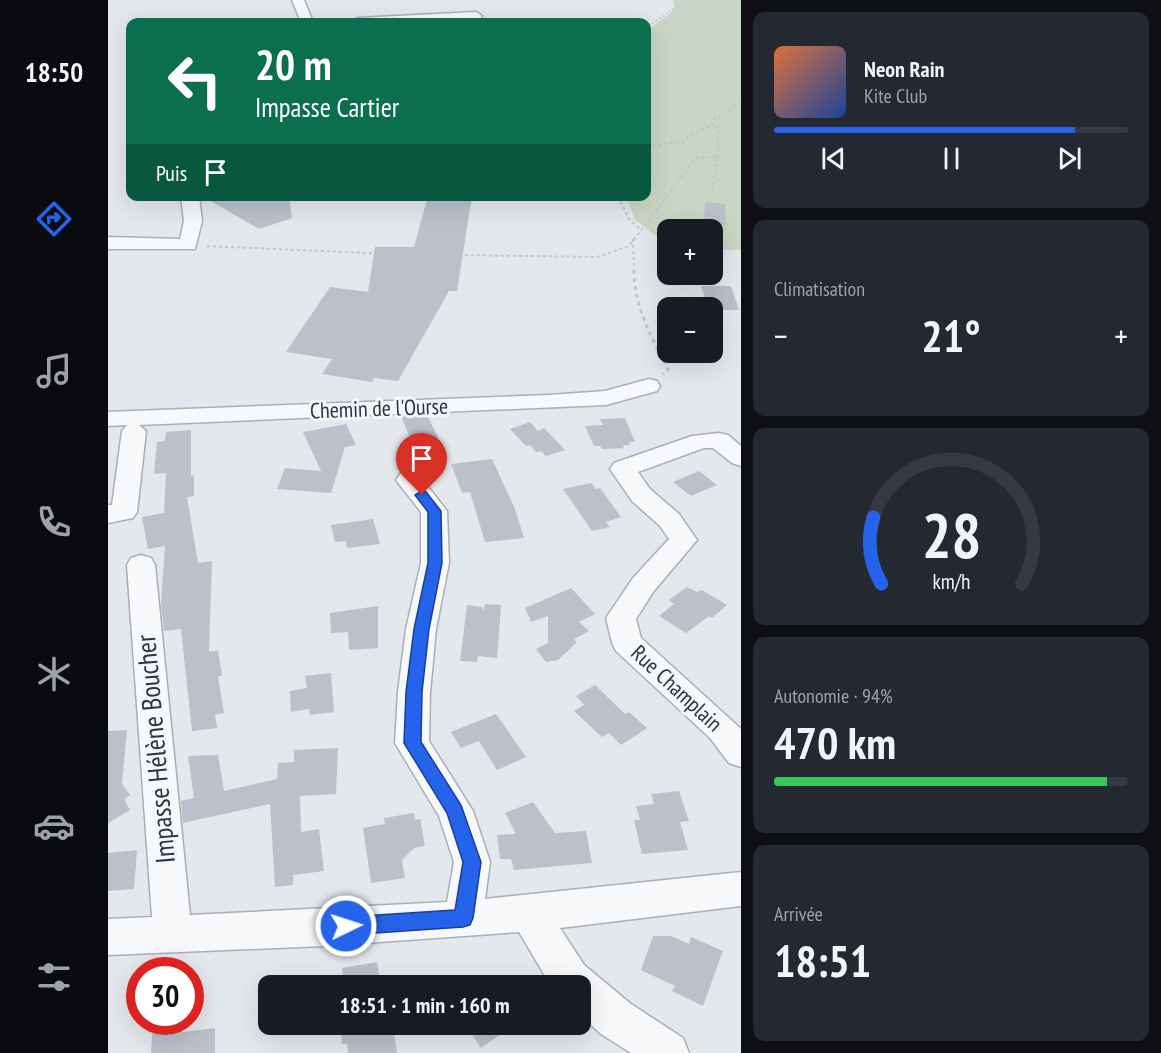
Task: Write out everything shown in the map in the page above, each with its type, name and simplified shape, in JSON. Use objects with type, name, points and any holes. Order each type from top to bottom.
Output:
[{"type":"street","points":[[298,0],[305,18]]},
{"type":"street","points":[[437,18],[476,16]]},
{"type":"street","points":[[108,243],[188,245],[193,221],[191,201]]},
{"type":"street","name":"Chemin de l'Ourse","points":[[108,419],[560,401],[606,398],[649,386]]},
{"type":"street","points":[[116,513],[134,431]]},
{"type":"street","name":"Rue Champlain","points":[[741,458],[718,440],[701,441],[623,469],[641,495],[670,520],[682,540],[643,585],[621,618],[627,643],[722,729],[741,753]]},
{"type":"street","points":[[409,480],[434,511],[435,563],[421,629],[414,692],[412,743],[455,811],[472,862],[463,918]]},
{"type":"street","name":"Impasse Hélène Boucher","points":[[141,565],[165,862],[173,933]]},
{"type":"street","points":[[108,937],[530,914],[741,888]]},
{"type":"street","points":[[530,914],[568,975]]},
{"type":"street","points":[[591,997],[616,1019],[668,1053]]},
{"type":"path","points":[[651,24],[686,0]]},
{"type":"path","points":[[651,146],[685,141],[690,135],[712,124],[716,116],[741,101]]},
{"type":"path","points":[[712,124],[718,127],[718,157],[712,191]]},
{"type":"path","points":[[188,245],[391,254],[473,253],[597,257],[629,246],[696,158],[718,157]]},
{"type":"path","points":[[620,201],[625,216],[640,230]]},
{"type":"path","points":[[633,239],[634,291],[640,313],[668,370],[649,386]]},
{"type":"green space","points":[[673,0],[741,0],[741,250],[723,250],[723,219],[657,219],[657,236],[635,220],[628,201],[651,201],[651,28],[675,9]]},
{"type":"building","points":[[211,201],[290,201],[292,218],[259,229]]},
{"type":"building","points":[[427,201],[471,201],[457,291],[449,291],[398,381],[374,378],[372,382],[322,374],[332,359],[286,352],[330,287],[368,292],[375,247],[414,247]]},
{"type":"building","points":[[705,202],[725,204],[726,225],[723,225],[723,219],[704,219]]},
{"type":"building","points":[[701,286],[731,286],[739,310],[723,310],[723,297],[704,297]]},
{"type":"building","points":[[427,415],[442,445],[415,449],[401,416]]},
{"type":"building","points":[[625,418],[635,442],[623,445],[624,448],[602,449],[600,446],[594,446],[585,426],[603,425],[600,419]]},
{"type":"building","points":[[530,422],[538,431],[544,428],[565,450],[546,456],[541,451],[536,452],[530,445],[526,446],[510,429]]},
{"type":"building","points":[[346,424],[356,445],[345,447],[331,493],[277,489],[285,468],[321,471],[303,432]]},
{"type":"building","points":[[191,430],[191,476],[194,475],[194,496],[187,497],[198,563],[212,561],[209,652],[218,650],[222,676],[218,676],[224,713],[215,715],[217,728],[192,731],[181,629],[164,631],[161,603],[165,546],[148,549],[142,517],[164,513],[166,473],[154,474],[157,442],[165,441],[166,432]]},
{"type":"building","points":[[492,459],[515,509],[524,538],[485,542],[470,492],[462,493],[451,464]]},
{"type":"building","points":[[699,471],[717,485],[691,496],[673,482]]},
{"type":"building","points":[[591,483],[596,489],[600,488],[621,517],[606,522],[610,527],[592,531],[563,489]]},
{"type":"building","points":[[373,519],[380,544],[347,548],[346,541],[335,542],[331,525]]},
{"type":"building","points":[[687,587],[697,592],[702,590],[727,605],[712,618],[709,616],[686,633],[659,616],[674,604],[669,600]]},
{"type":"building","points":[[571,588],[595,614],[579,622],[589,631],[574,639],[577,642],[558,660],[546,662],[536,649],[548,643],[548,616],[531,622],[525,608]]},
{"type":"building","points":[[485,604],[501,605],[497,658],[478,656],[477,662],[460,661],[467,605],[482,607],[483,611]]},
{"type":"building","points":[[378,606],[378,648],[349,650],[348,632],[331,633],[330,613]]},
{"type":"building","points":[[331,673],[334,712],[310,715],[309,709],[291,712],[290,691],[307,688],[305,676]]},
{"type":"building","points":[[595,685],[625,714],[629,712],[647,728],[621,745],[609,733],[602,737],[574,711],[584,705],[576,696]]},
{"type":"building","points":[[496,714],[526,757],[497,770],[479,741],[461,748],[451,732]]},
{"type":"building","points":[[127,730],[122,784],[130,795],[124,799],[130,810],[108,823],[108,731]]},
{"type":"building","points":[[338,748],[336,794],[300,796],[301,832],[319,829],[324,871],[293,875],[293,885],[275,887],[270,804],[183,823],[181,801],[194,798],[188,756],[218,755],[224,791],[277,779],[278,763],[294,762],[294,750]]},
{"type":"building","points":[[679,791],[689,821],[680,822],[688,850],[642,854],[634,820],[640,820],[636,806],[654,804],[651,794]]},
{"type":"building","points":[[533,802],[555,833],[586,831],[592,863],[514,870],[511,859],[500,859],[497,835],[516,834],[505,813]]},
{"type":"building","points":[[414,813],[415,820],[420,819],[425,846],[414,848],[402,860],[405,878],[371,883],[363,828],[385,824],[384,818]]},
{"type":"building","points":[[137,850],[134,889],[108,891],[108,853]]},
{"type":"building","points":[[653,936],[671,936],[689,944],[691,937],[723,951],[703,1006],[672,991],[675,986],[641,970]]},
{"type":"building","points":[[377,962],[379,975],[343,975],[342,968]]},
{"type":"building","points":[[215,1028],[215,1053],[151,1053],[152,1035],[204,1035],[204,1029]]},
{"type":"building","points":[[341,1035],[395,1035],[397,1053],[348,1053],[347,1044],[342,1044]]},
{"type":"building","points":[[472,1035],[499,1035],[481,1048]]},
{"type":"route","points":[[346,926],[463,918],[472,862],[455,811],[412,743],[414,692],[421,629],[435,563],[434,511],[422,495]]}]
